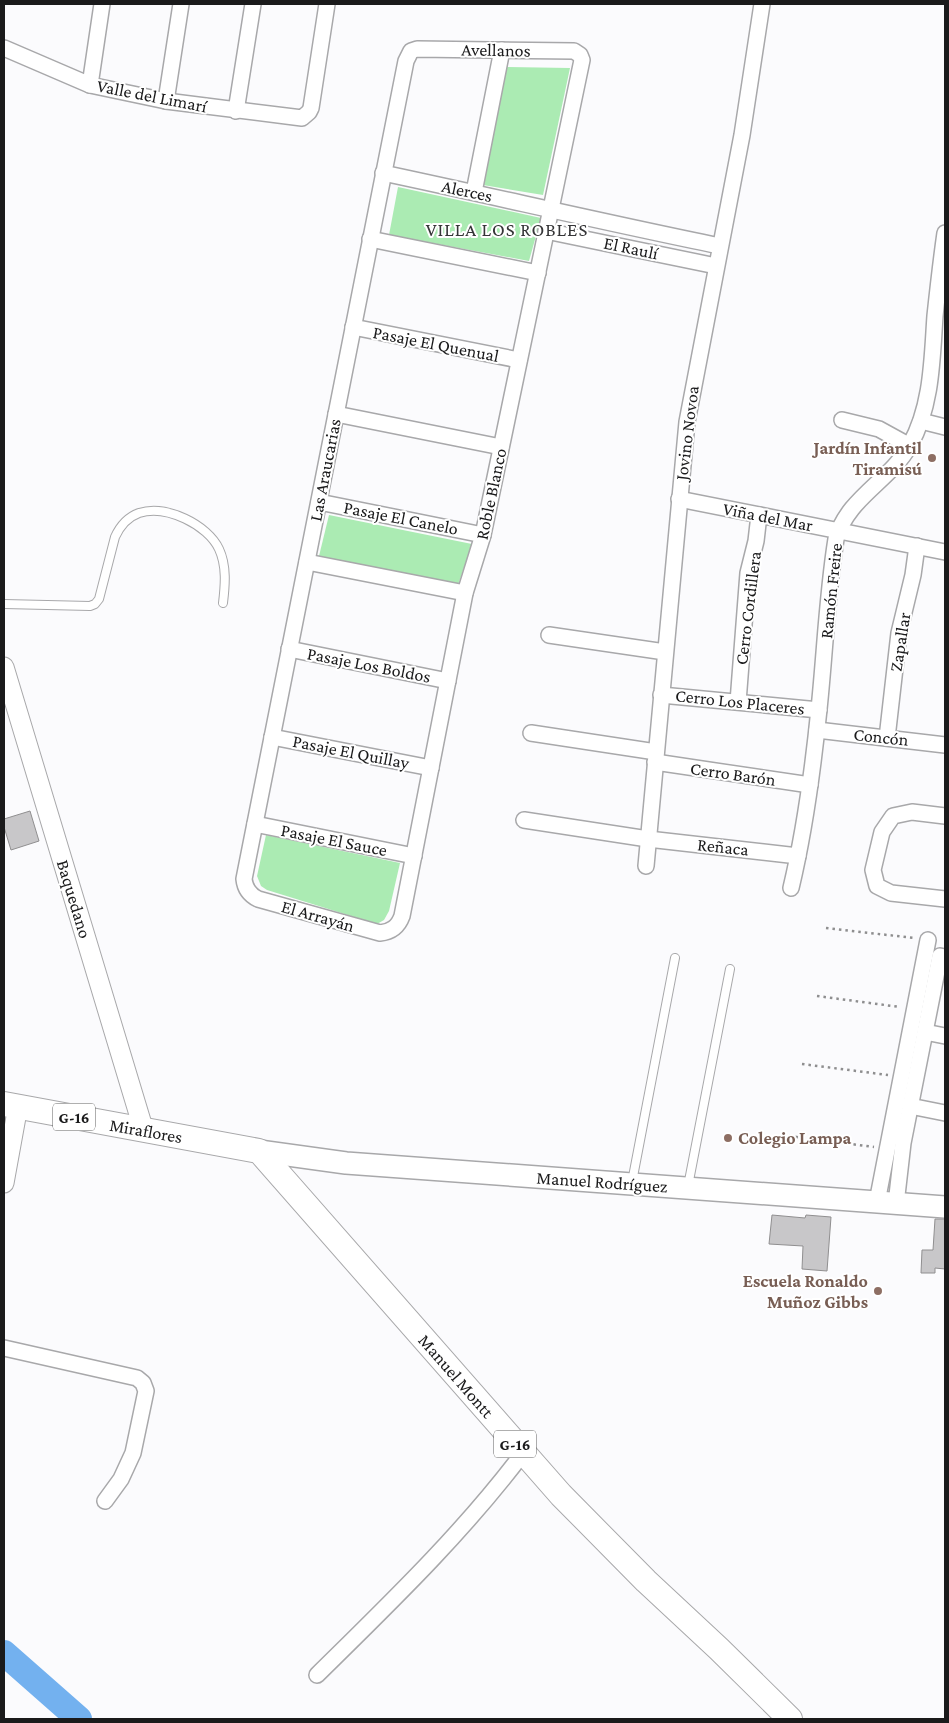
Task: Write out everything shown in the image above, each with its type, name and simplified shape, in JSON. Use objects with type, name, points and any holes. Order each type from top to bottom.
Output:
[{"type":"main road","name":"Miraflores","points":[[11,1105],[259,1151]]},
{"type":"main road","name":"Manuel Rodríguez","points":[[259,1151],[346,1163],[945,1207]]},
{"type":"main road","name":"Manuel Montt","points":[[259,1151],[523,1453],[609,1545],[790,1719]]},
{"type":"street","points":[[90,84],[102,4]]},
{"type":"street","points":[[166,101],[181,4]]},
{"type":"street","points":[[236,111],[253,4]]},
{"type":"street","name":"Valle del Limarí","points":[[4,48],[90,84],[166,101],[297,119],[306,116],[311,108],[328,4]]},
{"type":"street","name":"Jovino Novoa","points":[[646,866],[688,414],[742,135],[762,4]]},
{"type":"street","name":"Avellanos","points":[[411,52],[422,49],[571,50],[580,54]]},
{"type":"street","points":[[474,192],[502,50]]},
{"type":"street","name":"Las Araucarias","points":[[247,889],[245,874],[370,239],[406,61],[411,52]]},
{"type":"street","name":"Roble Blanco","points":[[392,930],[400,922],[402,916],[465,593],[483,535],[582,60],[580,54]]},
{"type":"street","name":"Alerces","points":[[384,173],[551,210]]},
{"type":"street","name":"El Raulí","points":[[551,210],[720,246]]},
{"type":"street","name":"El Raulí","points":[[546,231],[716,266]]},
{"type":"street","name":"Ramón Freire","points":[[790,888],[798,856],[810,785],[834,550],[838,530],[851,508],[894,468],[910,446],[920,421],[939,346],[938,290],[945,233]]},
{"type":"street","points":[[370,239],[538,273]]},
{"type":"street","name":"Pasaje El Quenual","points":[[353,327],[519,360]]},
{"type":"street","points":[[336,414],[501,447]]},
{"type":"street","points":[[842,420],[879,429],[910,446]]},
{"type":"street","points":[[920,421],[945,427]]},
{"type":"street","name":"Viña del Mar","points":[[679,499],[945,552]]},
{"type":"street","name":"Pasaje El Canelo","points":[[318,502],[483,535]]},
{"type":"street","name":"Cerro Cordillera","points":[[738,702],[748,573],[759,515]]},
{"type":"street","name":"Zapallar","points":[[887,738],[899,633],[912,575],[916,546]]},
{"type":"street","points":[[307,562],[465,593]]},
{"type":"street","points":[[549,635],[665,652]]},
{"type":"street","name":"Pasaje Los Boldos","points":[[290,649],[448,681]]},
{"type":"street","name":"Baquedano","points":[[4,666],[144,1131]]},
{"type":"street","name":"Cerro Los Placeres","points":[[661,694],[819,710]]},
{"type":"street","name":"Concón","points":[[817,730],[945,744]]},
{"type":"street","name":"Cerro Barón","points":[[531,733],[810,785]]},
{"type":"street","name":"Pasaje El Quillay","points":[[272,737],[431,768]]},
{"type":"street","points":[[945,816],[912,812],[892,816],[882,832],[873,870],[877,886],[891,892],[945,899]]},
{"type":"street","name":"Reñaca","points":[[524,820],[648,839],[798,856]]},
{"type":"street","name":"Pasaje El Sauce","points":[[255,824],[414,856]]},
{"type":"street","name":"El Arrayán","points":[[247,889],[258,899],[373,932],[386,933],[392,930]]},
{"type":"street","points":[[886,1203],[888,1149],[928,940]]},
{"type":"street","points":[[886,1203],[903,1142],[940,956],[945,957]]},
{"type":"street","points":[[925,1032],[945,1036]]},
{"type":"street","points":[[4,1183],[11,1105]]},
{"type":"street","points":[[910,1106],[945,1113]]},
{"type":"street","points":[[4,1348],[137,1378],[143,1383],[146,1392],[133,1453],[121,1480],[105,1502]]},
{"type":"street","points":[[318,1675],[453,1540],[523,1453]]},
{"type":"lane","points":[[4,604],[90,606],[95,604],[100,598],[115,537],[119,530],[131,518],[139,514],[157,511],[182,518],[198,526],[211,536],[223,560],[223,603]]},
{"type":"lane","points":[[631,1184],[675,958]]},
{"type":"lane","points":[[688,1188],[730,969]]},
{"type":"path","points":[[826,928],[928,940]]},
{"type":"path","points":[[817,996],[914,1009]]},
{"type":"path","points":[[802,1064],[901,1076]]},
{"type":"path","points":[[789,1136],[888,1149]]},
{"type":"green space","points":[[507,67],[570,68],[543,195],[483,185]]},
{"type":"green space","points":[[398,187],[541,218],[529,261],[389,235]]},
{"type":"green space","points":[[329,515],[472,544],[458,585],[319,556]]},
{"type":"green space","points":[[266,835],[400,863],[389,911],[384,920],[377,924],[267,890],[261,886],[257,876]]},
{"type":"building","points":[[30,811],[39,841],[11,850],[4,827],[4,819]]},
{"type":"building","points":[[772,1215],[805,1218],[806,1215],[831,1217],[827,1271],[802,1269],[803,1246],[769,1244]]},
{"type":"building","points":[[935,1219],[945,1219],[945,1269],[935,1268],[935,1273],[921,1273],[922,1250],[933,1250]]},
{"type":"waterway","points":[[4,1653],[79,1719]]},
{"type":"place","name":"Jardín Infantil Tiramisú","points":[[932,458]]},
{"type":"place","name":"Colegio Lampa","points":[[728,1138]]},
{"type":"place","name":"Escuela Ronaldo Muñoz Gibbs","points":[[878,1291]]},
{"type":"district","name":"VILLA LOS ROBLES","points":[[507,229]]}]
